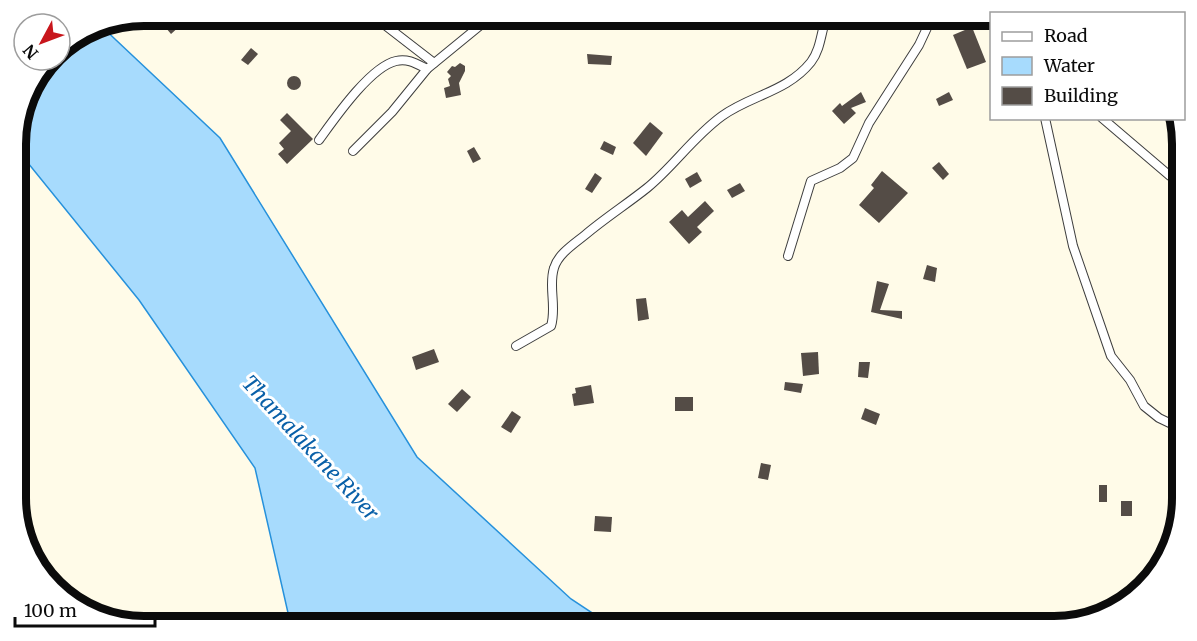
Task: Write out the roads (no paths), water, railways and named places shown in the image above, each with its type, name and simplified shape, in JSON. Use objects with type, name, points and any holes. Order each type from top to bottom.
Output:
[{"type":"street","points":[[385,26],[431,66]]},
{"type":"street","points":[[353,151],[392,112],[431,66],[480,26]]},
{"type":"street","points":[[516,346],[551,326],[554,315],[554,268],[560,257],[612,212],[648,188],[692,141],[724,114],[777,90],[792,79],[810,62],[818,50],[824,26]]},
{"type":"street","points":[[788,256],[811,181],[840,168],[853,158],[869,123],[919,45],[928,26]]},
{"type":"street","points":[[319,140],[362,86],[386,66],[394,61],[404,60],[431,66]]},
{"type":"street","points":[[1045,120],[1073,246],[1111,356],[1130,380],[1144,406],[1172,424]]},
{"type":"street","points":[[1104,120],[1170,176]]},
{"type":"water","name":"Thamalakane River","points":[[107,32],[220,138],[417,457],[571,599],[596,616],[289,616],[255,468],[139,300],[26,161],[27,128],[34,98],[41,84],[50,72],[72,72],[72,50],[98,34]]}]
